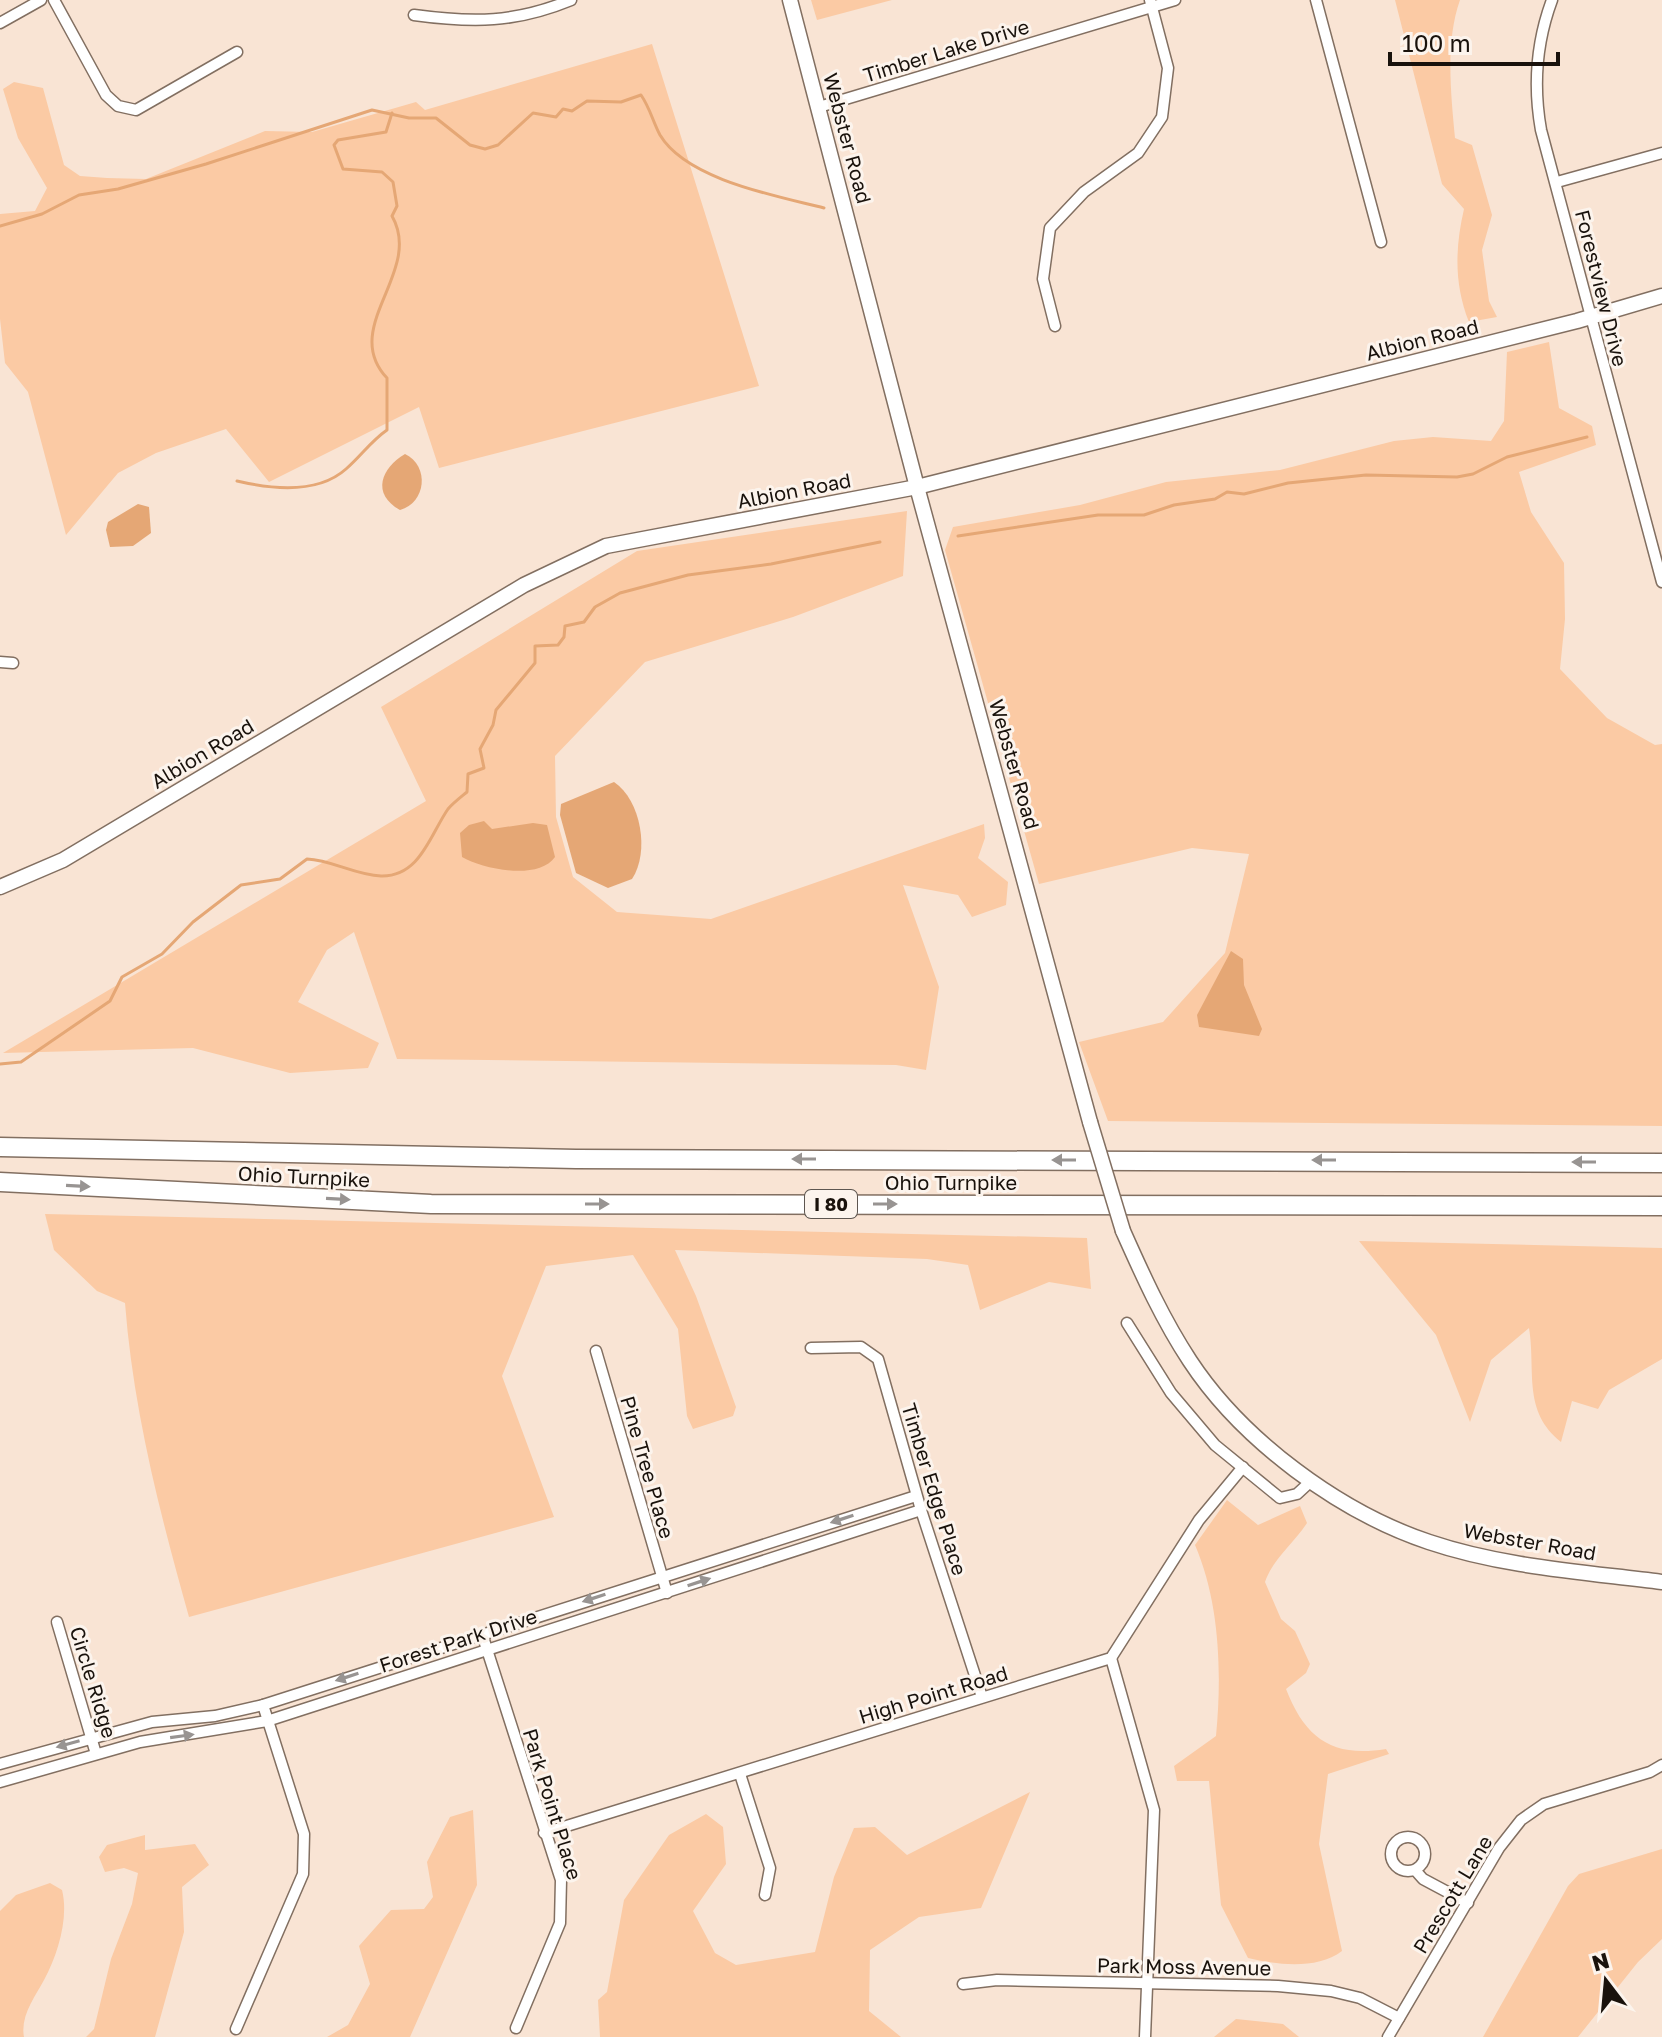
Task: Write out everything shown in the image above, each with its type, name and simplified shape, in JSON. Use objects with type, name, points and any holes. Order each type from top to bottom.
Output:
[{"type":"highway","name":"Ohio Turnpike","points":[[0,1147],[576,1159],[1662,1163]]},
{"type":"highway","name":"Ohio Turnpike","points":[[0,1182],[431,1204],[1662,1206]]},
{"type":"street","points":[[0,23],[41,0]]},
{"type":"street","points":[[54,0],[106,95],[118,106],[136,110],[237,52]]},
{"type":"street","points":[[414,15],[494,22],[546,10],[571,0]]},
{"type":"street","name":"Webster Road","points":[[790,0],[917,487],[1090,1122],[1123,1231],[1165,1321],[1191,1364],[1225,1405],[1310,1482],[1360,1511],[1431,1543],[1506,1562],[1662,1582]]},
{"type":"street","name":"Timber Lake Drive","points":[[819,107],[1151,4],[1175,0]]},
{"type":"street","points":[[1316,0],[1381,242]]},
{"type":"street","name":"Forestview Drive","points":[[1552,0],[1539,44],[1534,91],[1590,318],[1662,582]]},
{"type":"street","points":[[1055,326],[1043,279],[1050,228],[1084,192],[1138,153],[1162,117],[1168,68],[1151,4]]},
{"type":"street","points":[[1557,182],[1662,153]]},
{"type":"street","name":"Albion Road","points":[[0,887],[63,860],[524,585],[606,546],[917,487],[1590,318],[1662,296]]},
{"type":"street","points":[[0,662],[13,663]]},
{"type":"street","points":[[1127,1323],[1171,1393],[1215,1445],[1280,1498],[1297,1494],[1310,1482]]},
{"type":"street","name":"Timber Edge Place","points":[[811,1348],[861,1347],[878,1359],[916,1496],[982,1697]]},
{"type":"street","name":"Pine Tree Place","points":[[596,1351],[667,1593]]},
{"type":"street","points":[[1145,2037],[1154,1810],[1111,1658],[1199,1520],[1243,1467]]},
{"type":"street","name":"Forest Park Drive","points":[[0,1764],[152,1722],[215,1716],[263,1705],[916,1496]]},
{"type":"street","name":"Forest Park Drive","points":[[0,1782],[140,1742],[267,1721],[921,1510]]},
{"type":"street","name":"Circle Ridge","points":[[57,1622],[96,1754]]},
{"type":"street","name":"Park Point Place","points":[[482,1634],[561,1880],[560,1923],[516,2028]]},
{"type":"street","name":"High Point Road","points":[[544,1833],[1111,1658]]},
{"type":"street","points":[[236,2029],[303,1874],[304,1834],[263,1705]]},
{"type":"street","name":"Prescott Lane","points":[[1388,2037],[1499,1848],[1521,1820],[1544,1804],[1650,1772],[1662,1765]]},
{"type":"street","points":[[740,1774],[770,1868],[765,1895]]},
{"type":"street","points":[[1415,1870],[1423,1879],[1468,1903]]},
{"type":"street","name":"Park Moss Avenue","points":[[963,1984],[997,1980],[1149,1982],[1331,1991],[1360,1998],[1399,2018]]},
{"type":"shaded area","points":[[811,0],[892,0],[817,20]]},
{"type":"shaded area","points":[[1395,0],[1460,0],[1451,51],[1455,138],[1472,145],[1492,215],[1482,250],[1489,301],[1497,317],[1469,322],[1464,308],[1458,266],[1464,209],[1442,184]]},
{"type":"shaded area","points":[[652,44],[759,386],[439,468],[419,407],[269,482],[226,429],[156,453],[118,473],[66,535],[28,392],[5,363],[0,319],[0,214],[35,211],[47,188],[18,138],[3,89],[14,82],[43,88],[64,165],[80,176],[146,179],[265,131],[312,132],[416,102],[425,110]]},
{"type":"shaded area","points":[[1549,342],[1559,408],[1592,426],[1596,445],[1519,472],[1531,512],[1564,563],[1565,619],[1560,669],[1607,718],[1655,745],[1662,744],[1662,1126],[1108,1121],[1079,1042],[1163,1022],[1225,953],[1249,854],[1192,848],[1039,884],[945,550],[953,527],[1080,505],[1166,482],[1280,470],[1394,441],[1433,437],[1491,441],[1504,421],[1507,352]]},
{"type":"shaded area","points":[[405,454],[418,467],[422,484],[415,500],[400,510],[385,496],[383,481],[390,466]]},
{"type":"shaded area","points":[[138,504],[149,507],[151,533],[133,546],[110,547],[106,530],[108,522]]},
{"type":"shaded area","points":[[907,511],[903,576],[793,617],[645,662],[555,756],[556,817],[573,877],[617,912],[711,919],[984,824],[985,838],[978,858],[1008,882],[1006,905],[972,917],[958,895],[903,885],[939,987],[926,1070],[896,1065],[397,1059],[354,932],[327,950],[298,1002],[379,1043],[368,1068],[290,1073],[193,1048],[3,1053],[426,801],[381,707],[637,551]]},
{"type":"shaded area","points":[[614,782],[631,801],[636,813],[641,855],[632,879],[608,888],[576,873],[560,815],[561,804]]},
{"type":"shaded area","points":[[484,821],[492,829],[533,823],[547,825],[555,857],[536,869],[524,871],[496,869],[462,857],[460,833],[469,825]]},
{"type":"shaded area","points":[[1231,951],[1243,959],[1244,985],[1262,1029],[1259,1036],[1199,1027],[1197,1015]]},
{"type":"shaded area","points":[[45,1214],[1087,1238],[1091,1289],[1049,1282],[980,1310],[968,1265],[927,1259],[675,1250],[696,1296],[736,1407],[733,1416],[693,1429],[687,1416],[678,1329],[633,1255],[546,1266],[502,1376],[554,1517],[189,1617],[149,1461],[134,1382],[125,1303],[97,1291],[54,1250]]},
{"type":"shaded area","points":[[1359,1241],[1662,1248],[1662,1359],[1609,1390],[1598,1409],[1572,1401],[1561,1442],[1549,1430],[1536,1404],[1529,1328],[1491,1360],[1470,1422],[1436,1335]]},
{"type":"shaded area","points":[[1227,1500],[1258,1525],[1300,1506],[1307,1523],[1273,1566],[1265,1582],[1281,1619],[1295,1631],[1310,1664],[1306,1673],[1286,1689],[1302,1720],[1323,1741],[1350,1750],[1386,1749],[1389,1754],[1328,1774],[1319,1844],[1342,1951],[1321,1961],[1284,1964],[1248,1958],[1221,1905],[1209,1781],[1177,1781],[1174,1766],[1216,1736],[1219,1688],[1217,1639],[1210,1591],[1195,1545]]},
{"type":"shaded area","points":[[1030,1792],[981,1908],[919,1917],[870,1950],[869,2011],[901,2037],[600,2037],[598,2000],[607,1992],[624,1900],[669,1835],[706,1814],[723,1827],[726,1864],[693,1911],[715,1953],[736,1965],[815,1952],[834,1877],[854,1828],[875,1827],[907,1855]]},
{"type":"shaded area","points":[[473,1810],[477,1885],[410,2037],[327,2037],[348,2025],[370,1984],[359,1946],[391,1910],[424,1909],[433,1897],[427,1862],[450,1817]]},
{"type":"shaded area","points":[[145,1835],[145,1850],[195,1844],[209,1865],[182,1887],[184,1932],[155,2037],[86,2037],[94,2029],[111,1959],[132,1904],[138,1873],[124,1868],[105,1872],[99,1857],[107,1845]]},
{"type":"shaded area","points":[[1662,1849],[1662,1939],[1638,1962],[1578,2037],[1483,2037],[1568,1886],[1579,1874]]},
{"type":"shaded area","points":[[50,1883],[62,1890],[64,1901],[58,1948],[26,2014],[24,2037],[0,2037],[0,1911],[16,1895]]},
{"type":"shaded area","points":[[1236,2019],[1283,2024],[1299,2037],[1214,2037]]},
{"type":"waterway","points":[[0,226],[42,214],[79,195],[118,189],[206,164],[372,110],[409,118],[436,118],[470,145],[485,149],[498,145],[533,113],[556,117],[563,109],[572,111],[587,101],[621,102],[641,95],[660,135],[673,151],[690,164],[734,184],[824,208]]},
{"type":"waterway","points":[[237,481],[279,488],[322,483],[346,469],[387,430],[387,378],[375,359],[372,339],[398,258],[399,237],[392,216],[397,206],[393,182],[382,172],[343,169],[334,145],[338,140],[386,132],[392,113]]},
{"type":"waterway","points":[[958,536],[1098,515],[1144,515],[1174,505],[1215,499],[1227,492],[1244,494],[1288,483],[1366,475],[1457,477],[1473,474],[1507,457],[1587,437]]},
{"type":"waterway","points":[[0,1064],[21,1062],[110,1001],[122,977],[162,954],[193,922],[241,885],[280,879],[307,859],[371,875],[381,876],[405,870],[422,853],[448,809],[467,792],[468,774],[484,768],[480,749],[493,725],[496,710],[535,663],[535,646],[558,645],[564,637],[565,626],[584,622],[595,607],[620,593],[688,575],[771,564],[880,542]]}]
